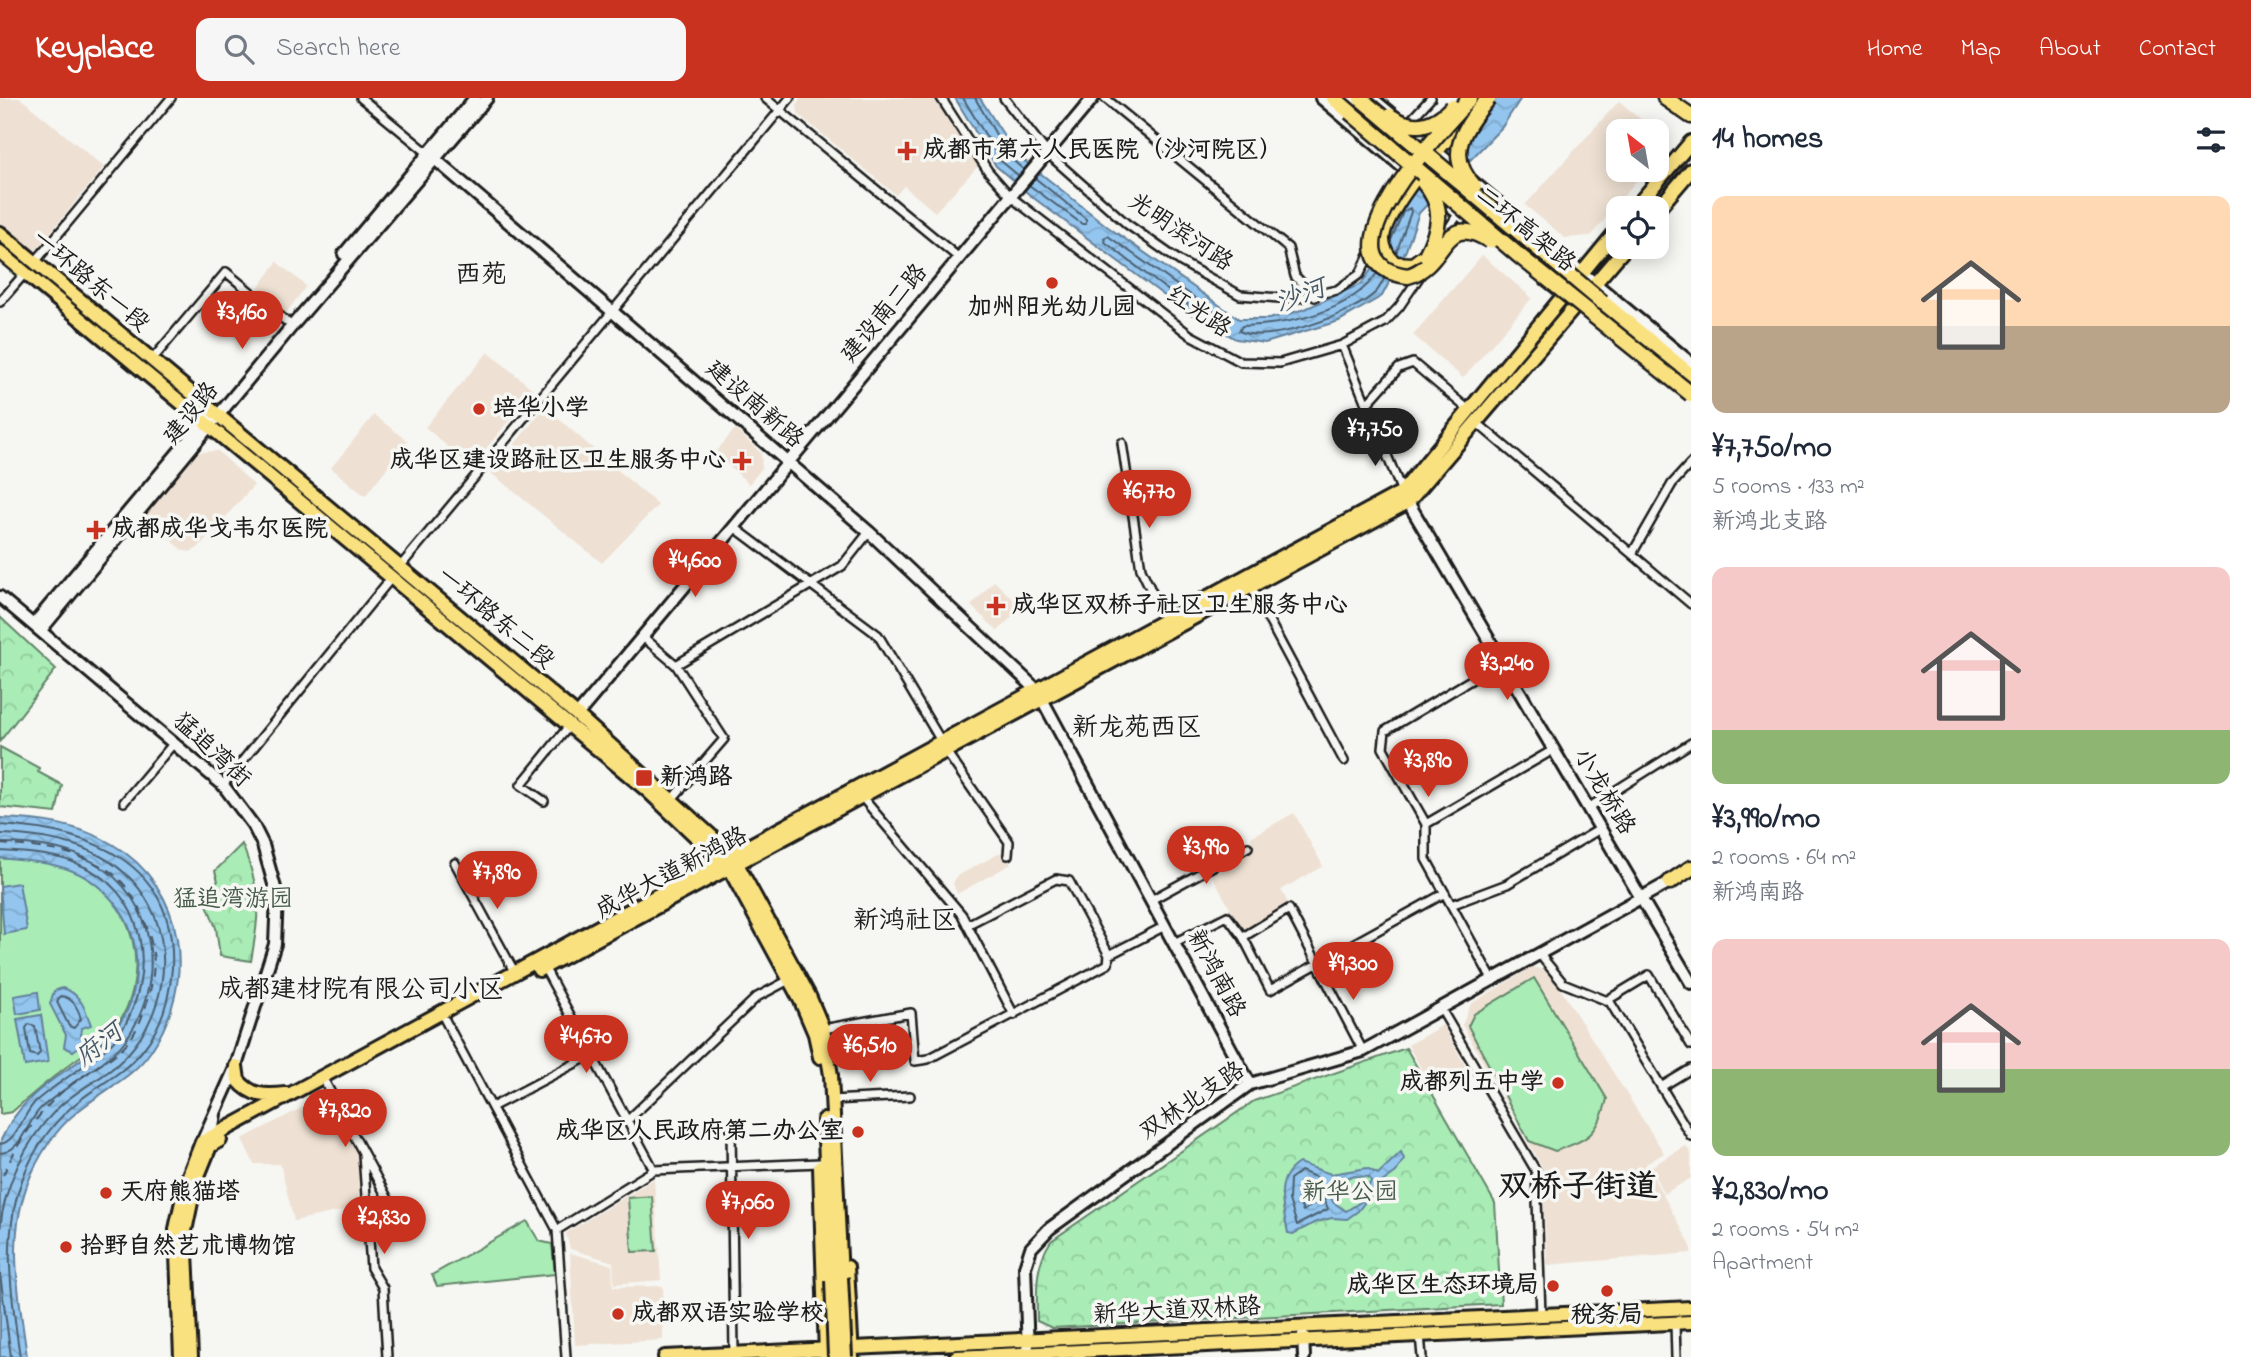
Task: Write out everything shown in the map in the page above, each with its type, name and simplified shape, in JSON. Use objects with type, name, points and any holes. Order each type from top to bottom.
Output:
[{"type":"highway","name":"二环高架路","points":[[1334,98],[1517,254],[1691,394]]},
{"type":"highway","name":"二环高架路","points":[[1360,98],[1691,376]]},
{"type":"highway","points":[[1370,98],[1401,123],[1416,126],[1442,117],[1460,98]]},
{"type":"highway","points":[[1470,98],[1388,199],[1374,233],[1376,255],[1389,271],[1408,276],[1424,269],[1449,237],[1464,230],[1474,231],[1517,254]]},
{"type":"highway","points":[[1400,156],[1415,174],[1420,180],[1426,185],[1436,199],[1440,219],[1426,255],[1413,265],[1405,267],[1395,264],[1384,251],[1382,241],[1386,222],[1410,185],[1419,174],[1428,163],[1480,98]]},
{"type":"highway","points":[[1489,98],[1462,132],[1459,158],[1465,176],[1500,216]]},
{"type":"highway","points":[[1665,98],[1691,116]]},
{"type":"highway","points":[[1679,98],[1691,106]]},
{"type":"highway","points":[[1670,882],[1691,869]]},
{"type":"main road","points":[[1645,196],[1691,142]]},
{"type":"main road","points":[[1669,196],[1691,170]]},
{"type":"main road","name":"一环路东一段","points":[[0,233],[151,361],[210,419]]},
{"type":"main road","name":"成华大道新鸿路","points":[[1473,416],[1606,243]]},
{"type":"main road","name":"一环路东一段","points":[[0,252],[210,419]]},
{"type":"main road","name":"成华大道新鸿路","points":[[208,1141],[326,1084],[544,967],[943,746],[1251,587],[1405,497],[1473,416],[1616,259]]},
{"type":"main road","name":"一环路东二段","points":[[210,419],[396,572],[577,715],[673,798],[730,862]]},
{"type":"main road","name":"成华大道新鸿路","points":[[1040,694],[1165,620],[1405,497]]},
{"type":"main road","name":"一环路东二段","points":[[396,572],[569,726],[730,862]]},
{"type":"main road","name":"成华大道新鸿路","points":[[208,1141],[515,973],[861,796],[943,746]]},
{"type":"main road","points":[[730,862],[810,1020],[820,1051],[829,1135],[836,1279],[850,1354]]},
{"type":"main road","points":[[730,862],[823,1029],[830,1061],[829,1135],[818,1178],[829,1354]]},
{"type":"main road","points":[[236,1066],[238,1080],[255,1094],[264,1096],[293,1093]]},
{"type":"main road","points":[[829,1135],[842,1185],[850,1354]]},
{"type":"main road","name":"猛追湾街","points":[[181,1357],[176,1229],[186,1183],[208,1141]]},
{"type":"main road","name":"猛追湾街","points":[[191,1357],[185,1231],[195,1183],[208,1141]]},
{"type":"main road","points":[[829,1354],[836,1279]]},
{"type":"main road","name":"新华大道双林路","points":[[665,1357],[850,1354],[1027,1340],[1691,1308]]},
{"type":"main road","name":"新华大道双林路","points":[[956,1357],[1028,1353],[1115,1353],[1303,1340],[1691,1322]]},
{"type":"street","points":[[34,262],[171,98]]},
{"type":"street","points":[[361,98],[432,156]]},
{"type":"street","name":"建设路","points":[[38,627],[432,156],[475,98]]},
{"type":"street","name":"建设路","points":[[210,419],[287,322],[432,156],[487,98]]},
{"type":"street","points":[[765,98],[960,258]]},
{"type":"street","points":[[223,785],[396,572],[790,98]]},
{"type":"street","name":"红光路","points":[[941,98],[980,161],[1013,195],[1190,335],[1241,362],[1280,363],[1342,345],[1385,322],[1399,307],[1458,214]]},
{"type":"street","name":"光明滨河路","points":[[1004,98],[1044,157],[1127,224],[1181,262],[1240,295],[1294,299],[1315,297],[1337,290],[1360,274],[1370,256],[1382,215],[1411,174]]},
{"type":"street","name":"建设南二路","points":[[577,715],[1093,98]]},
{"type":"street","points":[[1105,98],[1288,248],[1295,276],[1315,297]]},
{"type":"street","points":[[1321,98],[1458,214],[1691,402]]},
{"type":"street","points":[[1370,98],[1691,363]]},
{"type":"street","points":[[1405,126],[1431,98]]},
{"type":"street","name":"建设南新路","points":[[432,156],[869,532],[1040,694]]},
{"type":"street","points":[[151,361],[226,272],[287,322]]},
{"type":"street","points":[[0,302],[25,273]]},
{"type":"street","points":[[1342,345],[1405,497]]},
{"type":"street","points":[[1366,405],[1399,368],[1413,363],[1691,604]]},
{"type":"street","points":[[1122,443],[1141,569],[1165,620]]},
{"type":"street","points":[[1633,552],[1672,484],[1691,463]]},
{"type":"street","name":"小龙桥路","points":[[1405,497],[1691,983]]},
{"type":"street","points":[[734,527],[878,635],[943,746],[1009,842],[1008,855]]},
{"type":"street","points":[[676,665],[849,560],[869,532]]},
{"type":"street","points":[[1251,587],[1344,761]]},
{"type":"street","name":"猛追湾街","points":[[0,597],[223,785],[263,845],[277,895],[275,944],[236,1066],[215,1114],[208,1141]]},
{"type":"street","points":[[643,637],[676,665],[724,739],[673,798]]},
{"type":"street","points":[[1493,981],[1426,859],[1426,824],[1383,748],[1385,731],[1501,662]]},
{"type":"street","name":"新鸿南路","points":[[1040,694],[1250,1084]]},
{"type":"street","points":[[544,801],[522,785],[569,726]]},
{"type":"street","points":[[1588,808],[1691,743]]},
{"type":"street","points":[[124,802],[173,744]]},
{"type":"street","points":[[1426,824],[1553,750]]},
{"type":"street","points":[[861,796],[967,925],[1014,1015]]},
{"type":"street","points":[[1451,905],[1507,884],[1600,829]]},
{"type":"street","points":[[1151,901],[1248,847]]},
{"type":"street","points":[[1640,897],[1691,860]]},
{"type":"street","points":[[455,863],[515,973]]},
{"type":"street","points":[[823,1029],[911,1013],[915,1060],[928,1059],[1108,964],[1109,955],[1069,881],[1056,879],[967,925]]},
{"type":"street","points":[[1640,897],[1670,882]]},
{"type":"street","points":[[1174,943],[1227,916],[1243,937],[1270,990],[1445,894]]},
{"type":"street","name":"双林北支路","points":[[1028,1353],[1025,1267],[1031,1248],[1049,1229],[1250,1084],[1363,1051],[1541,956],[1640,897]]},
{"type":"street","points":[[1243,937],[1289,909],[1363,1051]]},
{"type":"street","points":[[1109,955],[1165,926]]},
{"type":"street","points":[[1541,956],[1563,983],[1610,1002],[1691,1136]]},
{"type":"street","points":[[544,967],[654,1170]]},
{"type":"street","points":[[1606,1001],[1649,975],[1691,1045]]},
{"type":"street","points":[[627,1121],[757,997],[789,980]]},
{"type":"street","points":[[1441,1009],[1536,1171],[1541,1315]]},
{"type":"street","points":[[445,1020],[558,1230],[566,1357]]},
{"type":"street","points":[[492,1107],[591,1055]]},
{"type":"street","points":[[1661,1087],[1691,1069]]},
{"type":"street","points":[[326,1084],[389,1201]]},
{"type":"street","points":[[831,1100],[910,1096]]},
{"type":"street","points":[[731,1128],[734,1354]]},
{"type":"street","points":[[363,1154],[371,1268],[383,1288],[387,1357]]},
{"type":"street","points":[[558,1230],[654,1170],[820,1163]]},
{"type":"street","points":[[1675,1323],[1676,1357]]},
{"type":"street","points":[[1302,1327],[1304,1357]]},
{"type":"street","points":[[1420,1335],[1422,1357]]},
{"type":"shaded area","points":[[0,98],[20,98],[104,167],[36,250],[30,251],[0,225]]},
{"type":"shaded area","name":"成都市第六人民医院（沙河院区）","points":[[800,98],[937,98],[979,165],[935,212],[904,186],[896,195],[798,114],[797,104]]},
{"type":"shaded area","points":[[1619,101],[1641,119],[1606,119],[1606,182],[1635,182],[1624,196],[1606,196],[1606,218],[1591,236],[1565,238],[1525,205]]},
{"type":"shaded area","points":[[1482,255],[1532,298],[1463,378],[1413,335]]},
{"type":"shaded area","points":[[277,262],[306,286],[284,316],[256,291]]},
{"type":"shaded area","name":"培华小学","points":[[488,352],[534,390],[471,467],[425,427]]},
{"type":"shaded area","points":[[545,407],[658,505],[602,563],[491,473]]},
{"type":"shaded area","points":[[374,415],[408,441],[365,496],[331,468]]},
{"type":"shaded area","name":"成华区建设路社区卫生服务中心","points":[[735,429],[761,453],[762,468],[749,484],[715,453]]},
{"type":"shaded area","points":[[218,451],[254,485],[198,548],[190,552],[182,550],[144,517],[199,452]]},
{"type":"shaded area","name":"成华区双桥子社区卫生服务中心","points":[[994,581],[1021,607],[998,631],[971,606]]},
{"type":"shaded area","points":[[1294,813],[1323,866],[1281,890],[1289,905],[1242,931],[1211,873],[1253,850],[1251,837]]},
{"type":"shaded area","points":[[1004,851],[1011,864],[957,894],[953,883],[957,876]]},
{"type":"shaded area","name":"成都列五中学","points":[[1532,967],[1549,971],[1664,1153],[1646,1164],[1691,1246],[1691,1253],[1547,1265],[1542,1167],[1462,1025],[1471,1004]]},
{"type":"shaded area","points":[[1443,1025],[1468,1071],[1433,1090],[1408,1045]]},
{"type":"shaded area","points":[[328,1094],[358,1154],[359,1207],[294,1221],[280,1164],[254,1164],[242,1139]]},
{"type":"shaded area","points":[[1686,1146],[1691,1153],[1691,1178],[1664,1194],[1650,1167]]},
{"type":"shaded area","points":[[654,1179],[661,1280],[614,1284],[613,1262],[570,1249],[566,1233]]},
{"type":"shaded area","name":"成都双语实验学校","points":[[570,1253],[612,1265],[613,1287],[663,1286],[663,1340],[575,1345]]},
{"type":"green space","points":[[0,617],[56,669],[0,741]]},
{"type":"green space","points":[[0,747],[39,768],[38,772],[62,785],[56,813],[0,807]]},
{"type":"green space","name":"猛追湾游园","points":[[242,844],[253,876],[257,902],[251,961],[220,956],[216,928],[203,894],[218,881],[215,871]]},
{"type":"green space","points":[[0,858],[56,865],[74,870],[95,883],[113,900],[125,919],[133,941],[135,964],[133,988],[125,1011],[112,1032],[12,1112],[0,1114]]},
{"type":"green space","points":[[1534,978],[1607,1099],[1600,1121],[1590,1134],[1555,1151],[1529,1141],[1468,1026],[1474,1014]]},
{"type":"green space","name":"新华公园","points":[[1406,1048],[1495,1203],[1501,1304],[1052,1328],[1037,1321],[1039,1270],[1051,1241],[1254,1101]]},
{"type":"green space","points":[[652,1196],[656,1251],[632,1252],[628,1198]]},
{"type":"green space","points":[[527,1221],[539,1241],[552,1244],[555,1274],[437,1286],[432,1275]]},
{"type":"water","points":[[955,98],[980,98],[1015,153],[1108,227],[1239,319],[1269,319],[1305,309],[1361,284],[1371,270],[1397,208],[1432,166],[1497,98],[1521,98],[1502,127],[1419,213],[1406,250],[1382,296],[1339,321],[1265,343],[1236,339],[1182,309],[1031,196],[996,166]]},
{"type":"water","name":"府河","points":[[0,818],[44,821],[72,827],[112,844],[137,863],[156,885],[169,911],[177,938],[179,967],[175,996],[166,1024],[151,1051],[129,1074],[69,1119],[47,1145],[31,1175],[23,1197],[16,1242],[18,1288],[27,1357],[0,1357],[1,1140],[24,1105],[37,1092],[96,1048],[121,1022],[133,992],[136,960],[130,929],[123,915],[98,886],[85,877],[54,865],[0,858]]},
{"type":"water","points":[[19,883],[27,930],[4,934],[0,886]]},
{"type":"water","points":[[62,988],[78,998],[91,1025],[82,1028],[81,1035],[85,1042],[73,1051],[64,1047],[66,1035],[50,1004],[54,991]]},
{"type":"water","points":[[38,992],[40,1010],[17,1014],[14,996]]},
{"type":"water","points":[[41,1015],[48,1062],[25,1066],[17,1019]]},
{"type":"water","points":[[1401,1152],[1404,1159],[1396,1172],[1378,1185],[1358,1211],[1347,1219],[1332,1218],[1316,1222],[1293,1234],[1288,1233],[1282,1204],[1283,1185],[1291,1170],[1299,1163],[1331,1174],[1367,1168],[1378,1174]],"holes":[[[1352,1176],[1369,1177],[1371,1181],[1362,1201],[1346,1211],[1333,1202],[1326,1186]]]},
{"type":"ferry route","points":[[0,844],[69,854],[108,870],[125,886],[138,907],[148,930],[154,962],[149,995],[142,1017],[127,1044],[71,1084],[43,1111],[18,1146],[0,1183]]},
{"type":"place","name":"成都市第六人民医院（沙河院区）","points":[[907,151]]},
{"type":"place","name":"加州阳光幼儿园","points":[[1052,283]]},
{"type":"place","name":"培华小学","points":[[479,409]]},
{"type":"place","name":"成华区建设路社区卫生服务中心","points":[[742,461]]},
{"type":"place","name":"成都成华戈韦尔医院","points":[[96,530]]},
{"type":"place","name":"成华区双桥子社区卫生服务中心","points":[[996,606]]},
{"type":"place","name":"新鸿路","points":[[644,778]]},
{"type":"place","name":"成都列五中学","points":[[1558,1083]]},
{"type":"place","name":"成华区人民政府第二办公室","points":[[858,1132]]},
{"type":"place","name":"天府熊猫塔","points":[[106,1193]]},
{"type":"place","name":"拾野自然艺术博物馆","points":[[66,1247]]},
{"type":"place","name":"成华区生态环境局","points":[[1553,1286]]},
{"type":"place","name":"税务局","points":[[1607,1291]]},
{"type":"place","name":"成都双语实验学校","points":[[618,1314]]},
{"type":"district","name":"西苑","points":[[481,276]]},
{"type":"district","name":"新龙苑西区","points":[[1137,729]]},
{"type":"district","name":"新鸿社区","points":[[905,922]]},
{"type":"district","name":"成都建材院有限公司小区","points":[[361,991]]},
{"type":"district","name":"双桥子街道","points":[[1578,1188]]},
{"type":"water label","name":"沙河","points":[[1301,297]]}]
